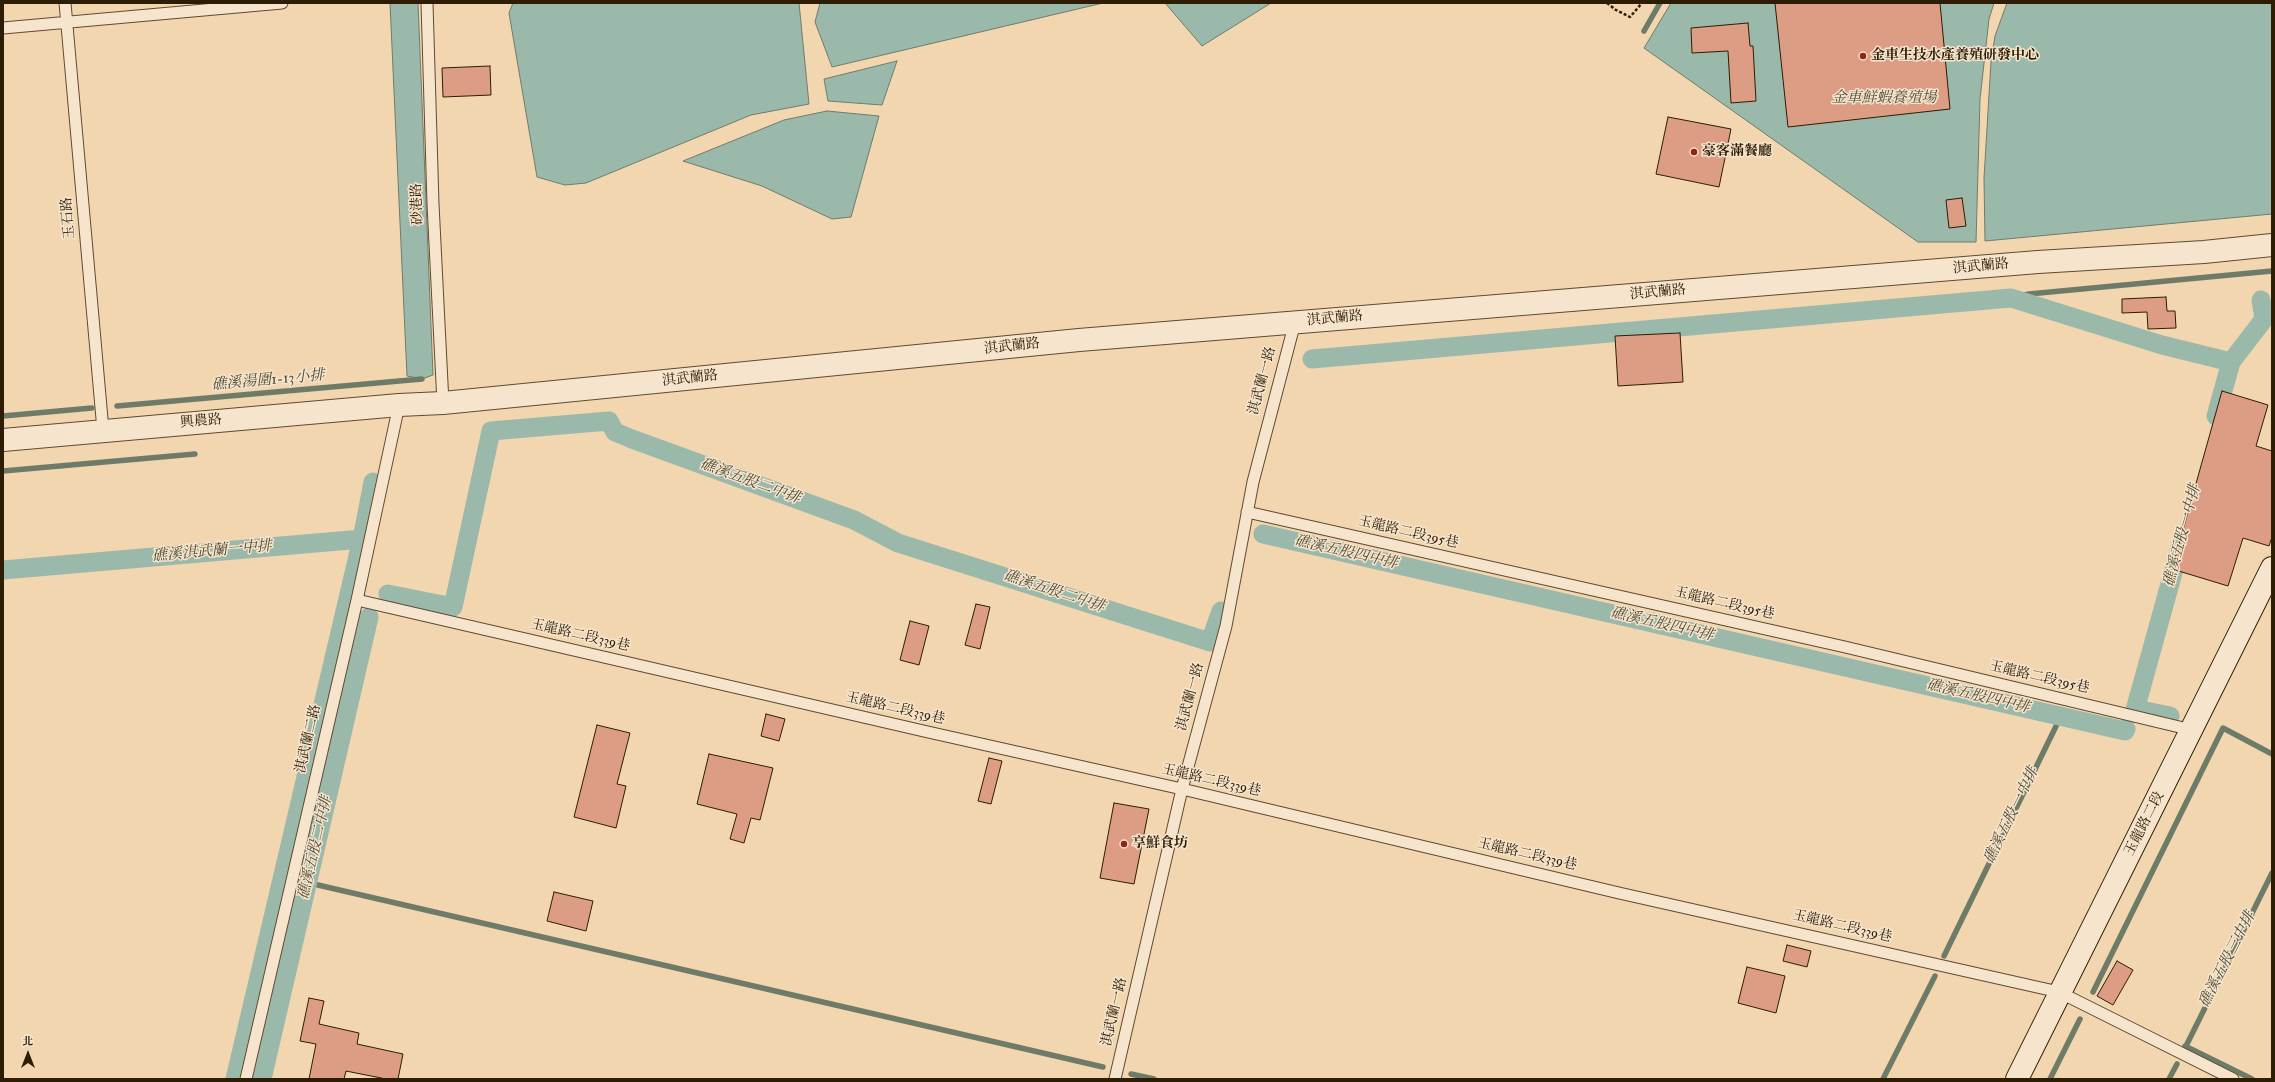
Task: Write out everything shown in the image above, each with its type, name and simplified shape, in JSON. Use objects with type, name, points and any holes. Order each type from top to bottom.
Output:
[{"type":"street","name":"淇武蘭路","points":[[399,405],[443,403],[1079,340],[2038,262],[2204,252],[2272,245]]},
{"type":"street","name":"興農路","points":[[3,440],[399,405]]},
{"type":"street","name":"玉龍路二段","points":[[2017,1079],[2059,992],[2192,730],[2272,568]]},
{"type":"lane","name":"玉石路","points":[[65,3],[103,430]]},
{"type":"lane","points":[[3,28],[282,3]]},
{"type":"lane","name":"砂港路","points":[[427,3],[433,204],[443,403]]},
{"type":"lane","name":"淇武蘭一路","points":[[1115,1079],[1182,789],[1226,626],[1247,512],[1282,367],[1295,322]]},
{"type":"lane","name":"淇武蘭二路","points":[[246,1079],[357,600],[399,405]]},
{"type":"lane","name":"玉龍路二段395巷","points":[[1247,512],[1845,647],[2192,730]]},
{"type":"lane","name":"玉龍路二段339巷","points":[[357,600],[1182,789],[1627,894],[2059,992],[2233,1079]]},
{"type":"path","points":[[1607,3],[1616,10],[1630,17],[1642,3]]},
{"type":"water","points":[[390,3],[418,3],[433,375],[422,379],[407,376]]},
{"type":"water","points":[[513,3],[799,3],[809,104],[751,115],[586,183],[565,185],[537,177],[509,13]]},
{"type":"water","points":[[820,3],[1103,3],[832,67],[815,22]]},
{"type":"water","points":[[1165,3],[1271,3],[1202,46]]},
{"type":"water","name":"金車鮮蝦養殖場","points":[[1671,3],[1994,3],[1989,19],[1980,99],[1976,242],[1918,242],[1644,48]]},
{"type":"water","points":[[2007,3],[2272,3],[2272,214],[1985,241],[1984,178],[1991,62],[1995,36]]},
{"type":"water","points":[[897,61],[882,105],[828,101],[824,79]]},
{"type":"water","points":[[827,111],[879,116],[851,217],[832,219],[762,186],[683,161],[784,120]]},
{"type":"building","name":"金車生技水產養殖研發中心","points":[[1775,3],[1940,3],[1950,109],[1788,127]]},
{"type":"building","points":[[1748,23],[1750,46],[1753,46],[1756,101],[1731,103],[1728,51],[1692,53],[1691,28]]},
{"type":"building","points":[[490,66],[491,95],[443,97],[442,68]]},
{"type":"building","name":"豪客滿餐廳","points":[[1668,117],[1731,129],[1719,187],[1656,174]]},
{"type":"building","points":[[1962,198],[1966,226],[1949,228],[1946,200]]},
{"type":"building","points":[[2166,297],[2167,311],[2175,311],[2176,328],[2148,329],[2147,312],[2122,313],[2122,299]]},
{"type":"building","points":[[1680,333],[1683,382],[1618,386],[1615,336]]},
{"type":"building","points":[[2222,391],[2268,405],[2256,446],[2272,451],[2272,537],[2269,546],[2243,538],[2228,586],[2172,569]]},
{"type":"building","points":[[976,604],[990,607],[980,649],[965,645]]},
{"type":"building","points":[[910,621],[929,626],[919,665],[900,660]]},
{"type":"building","points":[[766,714],[785,719],[779,741],[761,736]]},
{"type":"building","points":[[597,725],[630,733],[617,784],[626,786],[616,828],[574,817]]},
{"type":"building","points":[[709,754],[773,768],[760,820],[751,818],[744,843],[730,839],[737,814],[697,804]]},
{"type":"building","points":[[989,758],[1002,761],[991,804],[978,801]]},
{"type":"building","name":"享鮮食坊","points":[[1114,803],[1149,809],[1134,884],[1100,878]]},
{"type":"building","points":[[554,892],[593,901],[586,931],[547,921]]},
{"type":"building","points":[[1787,945],[1811,951],[1807,967],[1783,961]]},
{"type":"building","points":[[2117,961],[2133,970],[2113,1005],[2097,996]]},
{"type":"building","points":[[1747,967],[1785,976],[1776,1013],[1738,1003]]},
{"type":"building","points":[[309,998],[324,1001],[319,1024],[359,1033],[357,1044],[403,1054],[398,1079],[386,1079],[346,1071],[344,1079],[309,1079],[316,1044],[300,1041]]},
{"type":"waterway","points":[[1644,31],[1660,3]]},
{"type":"waterway","points":[[2011,298],[2029,294],[2272,271]]},
{"type":"waterway","points":[[1312,359],[2011,298],[2162,345],[2231,362]]},
{"type":"waterway","points":[[2216,416],[2231,362],[2264,319],[2261,300]]},
{"type":"waterway","name":"礁溪湯圍1-13小排","points":[[117,406],[422,379]]},
{"type":"waterway","name":"礁溪湯圍1-13小排","points":[[3,416],[92,408]]},
{"type":"waterway","name":"礁溪五股二中排","points":[[388,594],[453,607],[491,431],[609,421],[615,432],[854,520],[898,543],[1210,642],[1221,611]]},
{"type":"waterway","points":[[3,471],[195,454]]},
{"type":"waterway","name":"礁溪淇武蘭一中排","points":[[3,570],[362,539],[373,482]]},
{"type":"waterway","name":"礁溪五股四中排","points":[[1263,534],[2125,731],[2126,729]]},
{"type":"waterway","points":[[235,1079],[362,539]]},
{"type":"waterway","name":"礁溪五股一中排","points":[[2135,710],[2181,544]]},
{"type":"waterway","name":"礁溪五股二中排","points":[[262,1079],[369,617]]},
{"type":"waterway","name":"礁溪五股三中排","points":[[2136,709],[2170,716]]},
{"type":"waterway","name":"礁溪五股一中排","points":[[1944,956],[2061,716]]},
{"type":"waterway","points":[[2093,992],[2223,728],[2272,754]]},
{"type":"waterway","name":"礁溪五股三中排","points":[[2185,1048],[2272,873]]},
{"type":"waterway","points":[[305,882],[1103,1067]]},
{"type":"waterway","name":"礁溪五股一中排","points":[[1883,1079],[1935,976]]},
{"type":"waterway","points":[[2050,1079],[2080,1019]]},
{"type":"waterway","points":[[2185,1046],[2252,1079]]},
{"type":"waterway","name":"礁溪五股三中排","points":[[2169,1079],[2177,1064]]},
{"type":"waterway","points":[[1131,1074],[1154,1079]]},
{"type":"place","name":"金車生技水產養殖研發中心","points":[[1863,56]]},
{"type":"place","name":"豪客滿餐廳","points":[[1694,152]]},
{"type":"place","name":"享鮮食坊","points":[[1124,844]]}]
